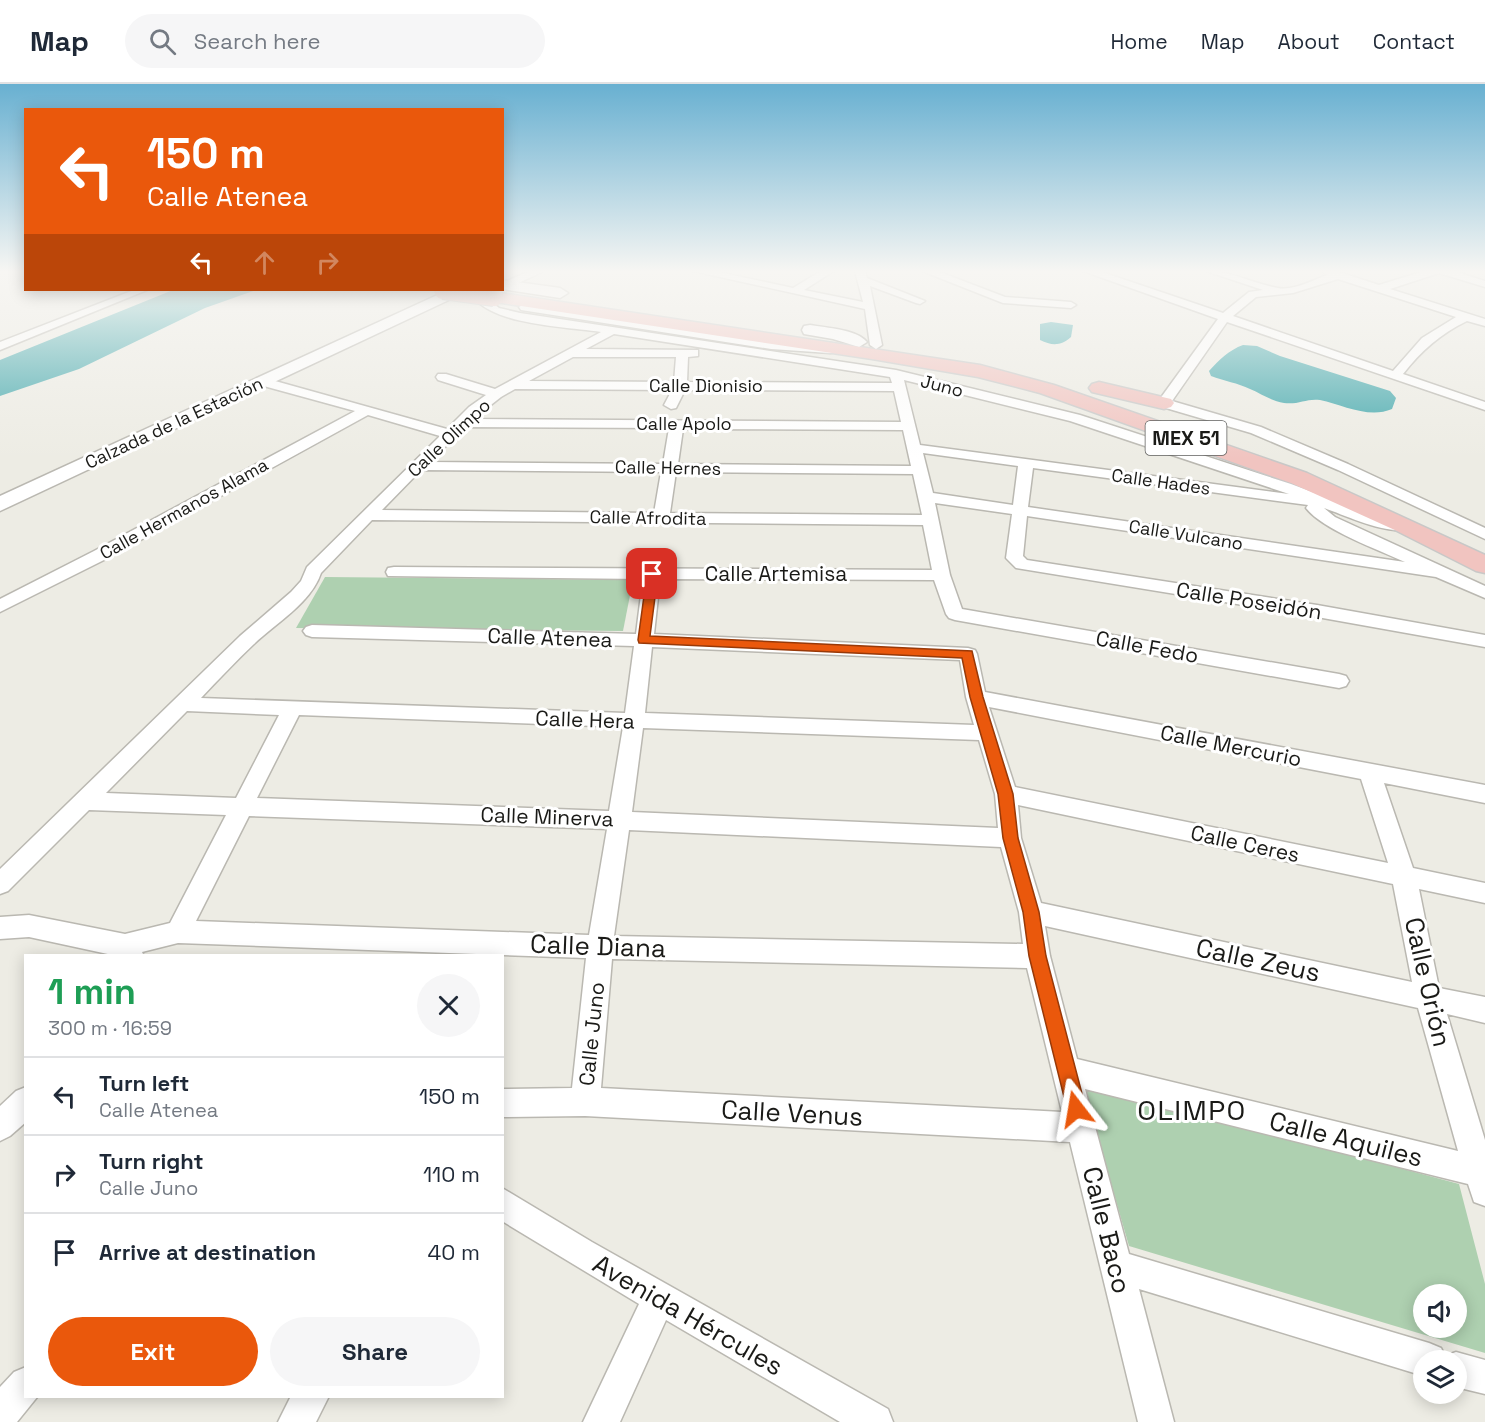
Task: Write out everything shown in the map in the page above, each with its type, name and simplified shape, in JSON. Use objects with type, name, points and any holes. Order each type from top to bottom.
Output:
[{"type":"main road","name":"Calzada de la Estación","points":[[0,492],[344,333]]},
{"type":"main road","name":"Calzada de la Estación","points":[[0,504],[264,382],[380,333]]},
{"type":"main road","name":"MEX 51","points":[[742,333],[980,371],[1047,389],[1299,478],[1406,526],[1485,565]]},
{"type":"main road","name":"MEX 51","points":[[791,333],[948,356],[1006,368],[1205,431],[1374,499],[1485,549]]},
{"type":"main road","points":[[1006,368],[1164,403]]},
{"type":"street","points":[[0,346],[32,333]]},
{"type":"street","name":"Calle Olimpo","points":[[183,704],[247,640],[297,596],[309,583],[313,571],[447,434],[474,410],[496,394],[607,333]]},
{"type":"street","name":"Juno","points":[[634,333],[898,381],[1074,418],[1286,487],[1324,503]]},
{"type":"street","points":[[868,344],[869,333]]},
{"type":"street","points":[[1213,333],[1164,403],[1256,430],[1342,466],[1485,534]]},
{"type":"street","points":[[1273,333],[1485,406]]},
{"type":"street","points":[[1396,375],[1422,343],[1435,333]]},
{"type":"street","points":[[571,353],[740,351]]},
{"type":"street","points":[[671,405],[680,387],[682,353]]},
{"type":"street","points":[[442,377],[496,394]]},
{"type":"street","points":[[898,381],[914,447],[917,470],[926,497],[941,575]]},
{"type":"street","name":"Calle Dionisio","points":[[513,385],[680,387],[898,381]]},
{"type":"street","points":[[264,382],[447,434]]},
{"type":"street","name":"Calle Hermanos Alama","points":[[0,606],[100,555],[367,410]]},
{"type":"street","name":"Calle Apolo","points":[[461,423],[908,426]]},
{"type":"street","points":[[661,518],[677,424]]},
{"type":"street","name":"Calle Hades","points":[[914,447],[1324,503],[1378,522],[1406,526]]},
{"type":"street","points":[[1021,510],[1026,464]]},
{"type":"street","name":"Calle Hernes","points":[[418,466],[917,470]]},
{"type":"street","name":"Calle Vulcano","points":[[926,497],[1446,573]]},
{"type":"street","points":[[1306,501],[1329,520],[1485,593]]},
{"type":"street","name":"Calle Poseidón","points":[[1021,510],[1014,558],[1022,564],[1317,611],[1485,641]]},
{"type":"street","name":"Calle Afrodita","points":[[368,515],[929,520]]},
{"type":"street","name":"Calle Artemisa","points":[[394,572],[941,575]]},
{"type":"street","name":"Calle Juno","points":[[585,1102],[600,947],[652,574]]},
{"type":"street","name":"Calle Fedo","points":[[941,575],[955,614],[1339,681]]},
{"type":"street","name":"Calle Atenea","points":[[312,631],[644,640],[968,654]]},
{"type":"street","name":"Calle Baco","points":[[968,654],[976,697],[1006,794],[1010,838],[1031,912],[1037,956],[1156,1422]]},
{"type":"street","name":"Calle Mercurio","points":[[976,697],[1485,794]]},
{"type":"street","points":[[0,884],[183,704]]},
{"type":"street","name":"Calle Hera","points":[[183,704],[987,733]]},
{"type":"street","points":[[178,932],[292,709]]},
{"type":"street","name":"Calle Orión","points":[[1370,773],[1404,877],[1428,996],[1483,1179]]},
{"type":"street","name":"Calle Ceres","points":[[1006,794],[1485,893]]},
{"type":"street","name":"Calle Minerva","points":[[83,801],[618,820],[1010,838]]},
{"type":"street","name":"Calle Zeus","points":[[1031,912],[1485,1010]]},
{"type":"street","points":[[0,928],[28,926],[128,950]]},
{"type":"street","name":"Calle Diana","points":[[128,950],[178,932],[600,947],[1037,956]]},
{"type":"street","name":"Calle Aquiles","points":[[1066,1070],[1483,1179]]},
{"type":"street","name":"Calle Venus","points":[[504,1103],[585,1102],[1081,1128]]},
{"type":"street","points":[[0,1126],[24,1103]]},
{"type":"street","name":"Avenida Hércules","points":[[504,1204],[581,1253],[875,1422]]},
{"type":"street","points":[[1116,1266],[1413,1355]]},
{"type":"street","points":[[601,1422],[659,1298]]},
{"type":"street","points":[[1467,1372],[1485,1377]]},
{"type":"street","points":[[0,1414],[24,1386]]},
{"type":"street","points":[[296,1422],[311,1398]]},
{"type":"green space","points":[[325,577],[633,580],[623,631],[296,628]]},
{"type":"green space","points":[[1082,1083],[1459,1184],[1485,1284],[1485,1353],[1435,1338],[1467,1338],[1467,1284],[1413,1284],[1413,1331],[1129,1246]]},
{"type":"water","points":[[66,333],[152,333],[79,369],[0,396],[0,360]]},
{"type":"water","points":[[1040,333],[1072,333],[1071,337],[1064,342],[1056,344],[1040,340]]},
{"type":"water","points":[[1243,345],[1257,346],[1280,356],[1390,391],[1396,398],[1392,409],[1374,413],[1365,412],[1320,400],[1284,403],[1241,385],[1211,376],[1209,371],[1217,363]]},
{"type":"district","name":"OLIMPO","points":[[1192,1110]]},
{"type":"route","points":[[652,574],[644,640],[968,654],[976,697],[1006,794],[1010,838],[1031,912],[1037,956],[1076,1109]]}]
